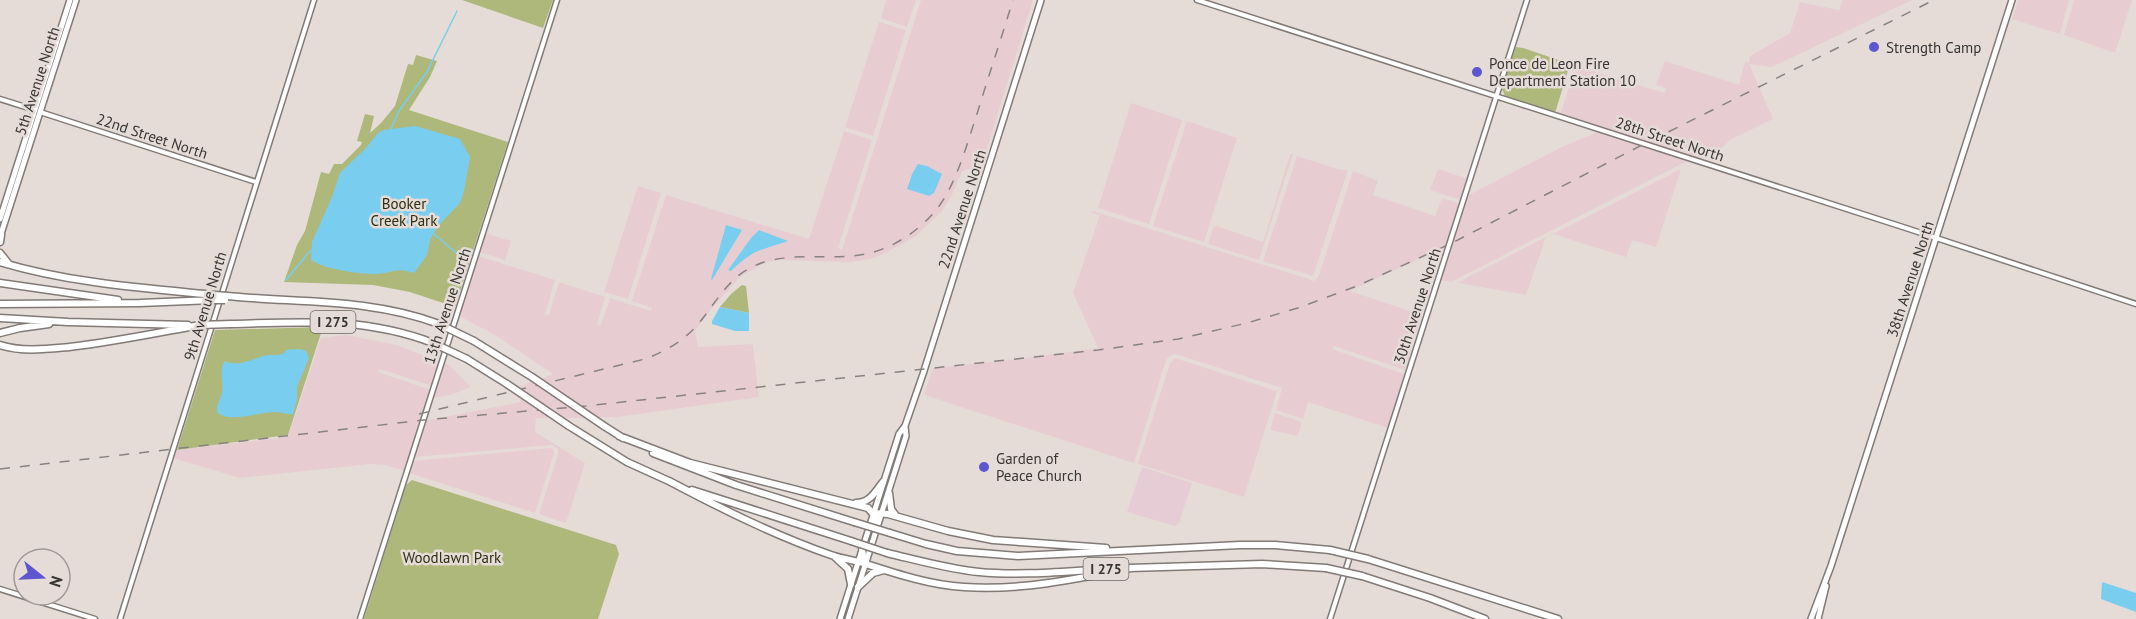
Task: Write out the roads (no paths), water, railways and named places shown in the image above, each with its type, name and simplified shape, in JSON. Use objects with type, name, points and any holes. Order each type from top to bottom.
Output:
[{"type":"highway","points":[[0,253],[3,259],[11,265]]},
{"type":"highway","points":[[0,262],[107,284],[214,298]]},
{"type":"highway","name":"I 275","points":[[2,283],[140,303],[214,298],[315,301],[368,306],[410,314],[439,324],[474,341],[619,436],[653,454],[685,467],[926,544],[989,555],[1275,545],[1330,550],[1368,559],[1558,619]]},
{"type":"highway","points":[[3,304],[140,303]]},
{"type":"highway","name":"I 275","points":[[0,318],[200,325],[325,321],[360,324],[405,333],[467,359],[627,462],[669,481],[887,553],[980,572],[1034,573],[1262,564],[1326,568],[1362,576],[1419,594],[1485,619]]},
{"type":"highway","points":[[3,332],[68,322]]},
{"type":"highway","points":[[0,345],[42,349],[83,345],[200,325]]},
{"type":"highway","points":[[619,436],[690,463],[868,508],[873,513],[877,531]]},
{"type":"highway","points":[[669,481],[751,524],[832,555],[945,584],[963,587],[1001,587],[1075,579],[1131,568]]},
{"type":"highway","points":[[851,503],[862,503],[870,499],[883,482]]},
{"type":"highway","points":[[889,493],[891,508],[897,516]]},
{"type":"highway","points":[[873,513],[897,516],[948,531],[992,540],[1128,550]]},
{"type":"highway","points":[[862,546],[867,564]]},
{"type":"highway","points":[[832,555],[844,564],[851,584]]},
{"type":"highway","points":[[858,587],[873,573],[885,570]]},
{"type":"main road","name":"5th Avenue North","points":[[0,238],[70,0]]},
{"type":"main road","name":"5th Avenue North","points":[[0,219],[76,0]]},
{"type":"main road","name":"22nd Avenue North","points":[[848,619],[906,436],[905,426],[1041,0]]},
{"type":"main road","name":"38th Avenue North","points":[[1811,619],[1831,566],[2012,0]]},
{"type":"main road","name":"22nd Avenue North","points":[[840,619],[898,434],[905,426]]},
{"type":"main road","name":"38th Avenue North","points":[[1818,619],[1831,566]]},
{"type":"street","name":"9th Avenue North","points":[[120,619],[314,0]]},
{"type":"street","name":"13th Avenue North","points":[[360,619],[557,0]]},
{"type":"street","name":"28th Street North","points":[[1197,0],[2136,304]]},
{"type":"street","name":"30th Avenue North","points":[[1330,619],[1527,0]]},
{"type":"street","name":"22nd Street North","points":[[0,99],[257,182]]},
{"type":"street","points":[[0,589],[95,619]]},
{"type":"water","points":[[415,126],[460,139],[470,157],[460,203],[438,226],[430,240],[427,255],[414,273],[398,270],[377,274],[353,272],[334,269],[311,260],[312,242],[340,173],[378,133],[384,130]]},
{"type":"water","points":[[918,164],[942,174],[934,193],[929,196],[907,189]]},
{"type":"water","points":[[726,225],[742,230],[712,280],[711,279]]},
{"type":"water","points":[[759,230],[788,241],[757,252],[731,271],[728,270],[751,238]]},
{"type":"water","points":[[720,307],[749,313],[749,331],[735,331],[712,324]]},
{"type":"water","points":[[286,350],[306,351],[309,358],[297,387],[293,414],[275,412],[229,417],[217,412],[222,392],[222,369],[225,361],[241,363],[268,355],[283,354]]},
{"type":"water","points":[[2102,582],[2136,593],[2136,612],[2101,599]]},
{"type":"waterway","points":[[391,129],[399,111],[427,72],[457,11]]},
{"type":"waterway","points":[[434,234],[467,262]]},
{"type":"waterway","points":[[286,280],[311,250]]},
{"type":"railway","points":[[419,414],[645,359],[662,352],[697,325],[730,284],[750,268],[764,262],[794,257],[855,256],[881,250],[903,239],[939,207],[954,178],[1013,0]]},
{"type":"railway","points":[[0,469],[424,420],[586,406],[1098,350],[1178,339],[1247,323],[1301,307],[1357,286],[1450,244],[1644,144],[1934,0]]},
{"type":"place","name":"Strength Camp","points":[[1874,47]]},
{"type":"place","name":"Ponce de Leon Fire Department Station 10","points":[[1477,72]]},
{"type":"place","name":"Garden of Peace Church","points":[[984,467]]},
{"type":"park label","name":"Booker Creek Park","points":[[404,212]]},
{"type":"park label","name":"Woodlawn Park","points":[[452,557]]}]
